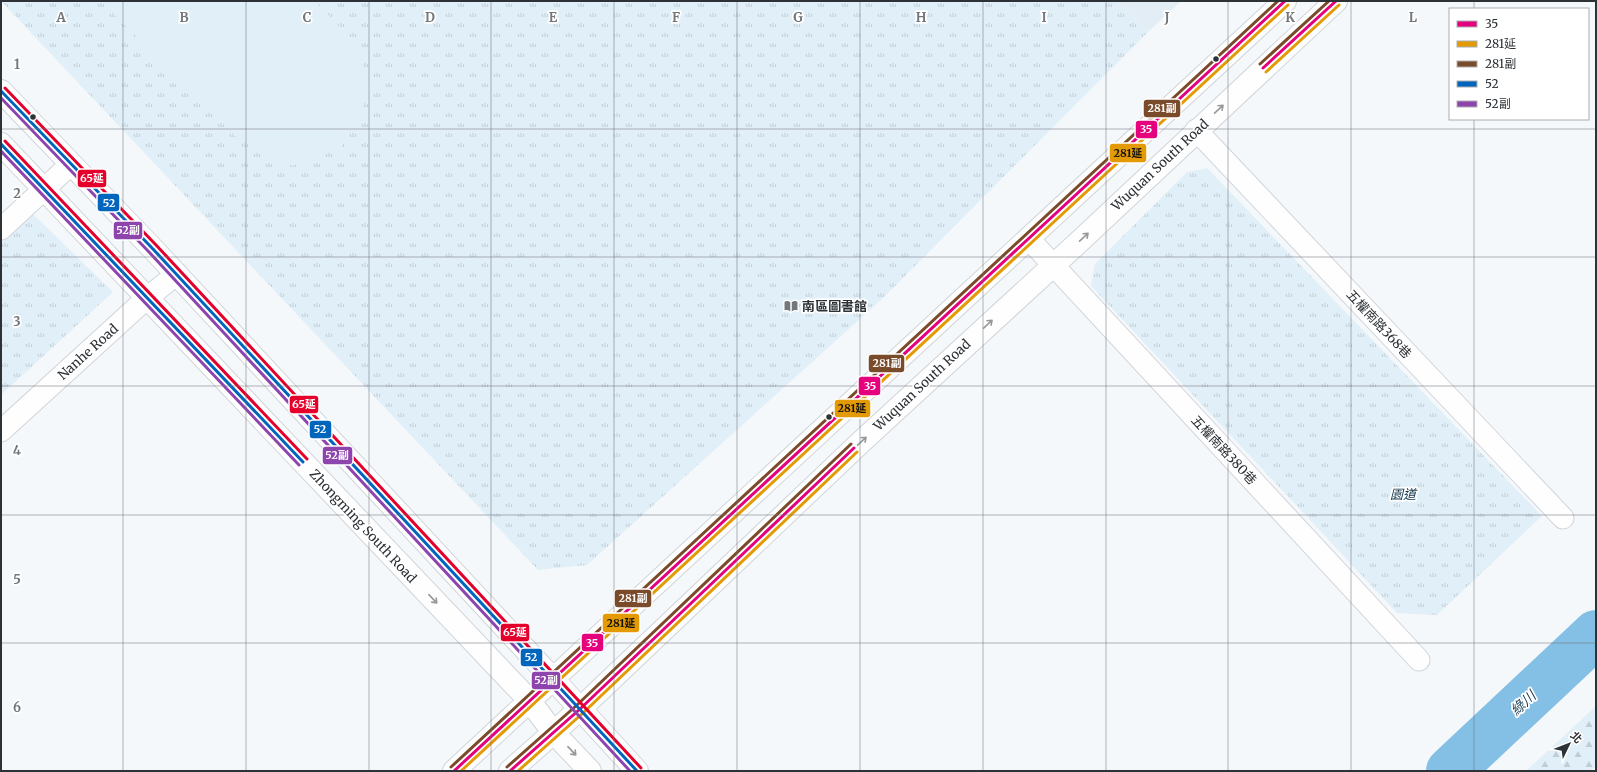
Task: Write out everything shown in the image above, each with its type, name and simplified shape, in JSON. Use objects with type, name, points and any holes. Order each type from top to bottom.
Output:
[{"type":"main road","points":[[454,771],[1285,1]]},
{"type":"main road","name":"Wuquan South Road","points":[[510,771],[580,709],[861,442],[1052,264],[1081,240],[1196,130],[1336,1]]},
{"type":"main road","points":[[1,91],[176,274],[637,771]]},
{"type":"main road","name":"Zhongming South Road","points":[[1,144],[43,190],[148,298],[529,700],[553,732],[590,771]]},
{"type":"street","name":"五權南路368巷","points":[[1196,130],[1563,518]]},
{"type":"street","points":[[1,229],[70,164]]},
{"type":"street","name":"五權南路380巷","points":[[1029,239],[1419,660]]},
{"type":"street","name":"Nanhe Road","points":[[1,432],[176,274]]},
{"type":"shaded area","points":[[1116,1],[1181,1],[1149,31]]},
{"type":"green space","points":[[1,1],[1116,1],[1149,31],[881,300],[587,565],[538,570]]},
{"type":"green space","points":[[101,1],[315,1],[356,44],[371,91],[341,148],[292,166],[236,137]]},
{"type":"green space","name":"園道","points":[[1207,168],[1542,516],[1437,615],[1397,613],[1091,286],[1095,264],[1187,172]]},
{"type":"green space","points":[[31,212],[113,292],[1,395],[1,240]]},
{"type":"green space","points":[[1596,706],[1596,765],[1590,771],[1526,771]]},
{"type":"waterway","name":"綠川","points":[[1450,771],[1596,634]]},
{"type":"transit line","name":"281副","points":[[451,767],[1278,1]]},
{"type":"transit line","name":"35","points":[[454,771],[1285,1]]},
{"type":"transit line","name":"281副","points":[[1260,64],[1329,1]]},
{"type":"transit line","name":"35","points":[[1263,68],[1336,1]]},
{"type":"transit line","name":"281延","points":[[461,771],[1288,5]]},
{"type":"transit line","name":"281延","points":[[1266,72],[1339,5]]},
{"type":"transit line","name":"65延","points":[[5,88],[157,246],[641,768]]},
{"type":"transit line","name":"52","points":[[1,91],[153,249],[637,771]]},
{"type":"transit line","name":"52副","points":[[1,98],[149,252],[630,771]]},
{"type":"transit line","name":"65延","points":[[5,141],[307,459]]},
{"type":"transit line","name":"52","points":[[1,144],[303,462]]},
{"type":"transit line","name":"52副","points":[[1,151],[299,465]]},
{"type":"transit line","name":"281副","points":[[507,767],[577,705],[851,444]]},
{"type":"transit line","name":"35","points":[[510,771],[580,709],[854,448]]},
{"type":"transit line","name":"281延","points":[[518,771],[583,713],[857,452]]},
{"type":"place","name":"南區圖書館","points":[[791,306]]}]
